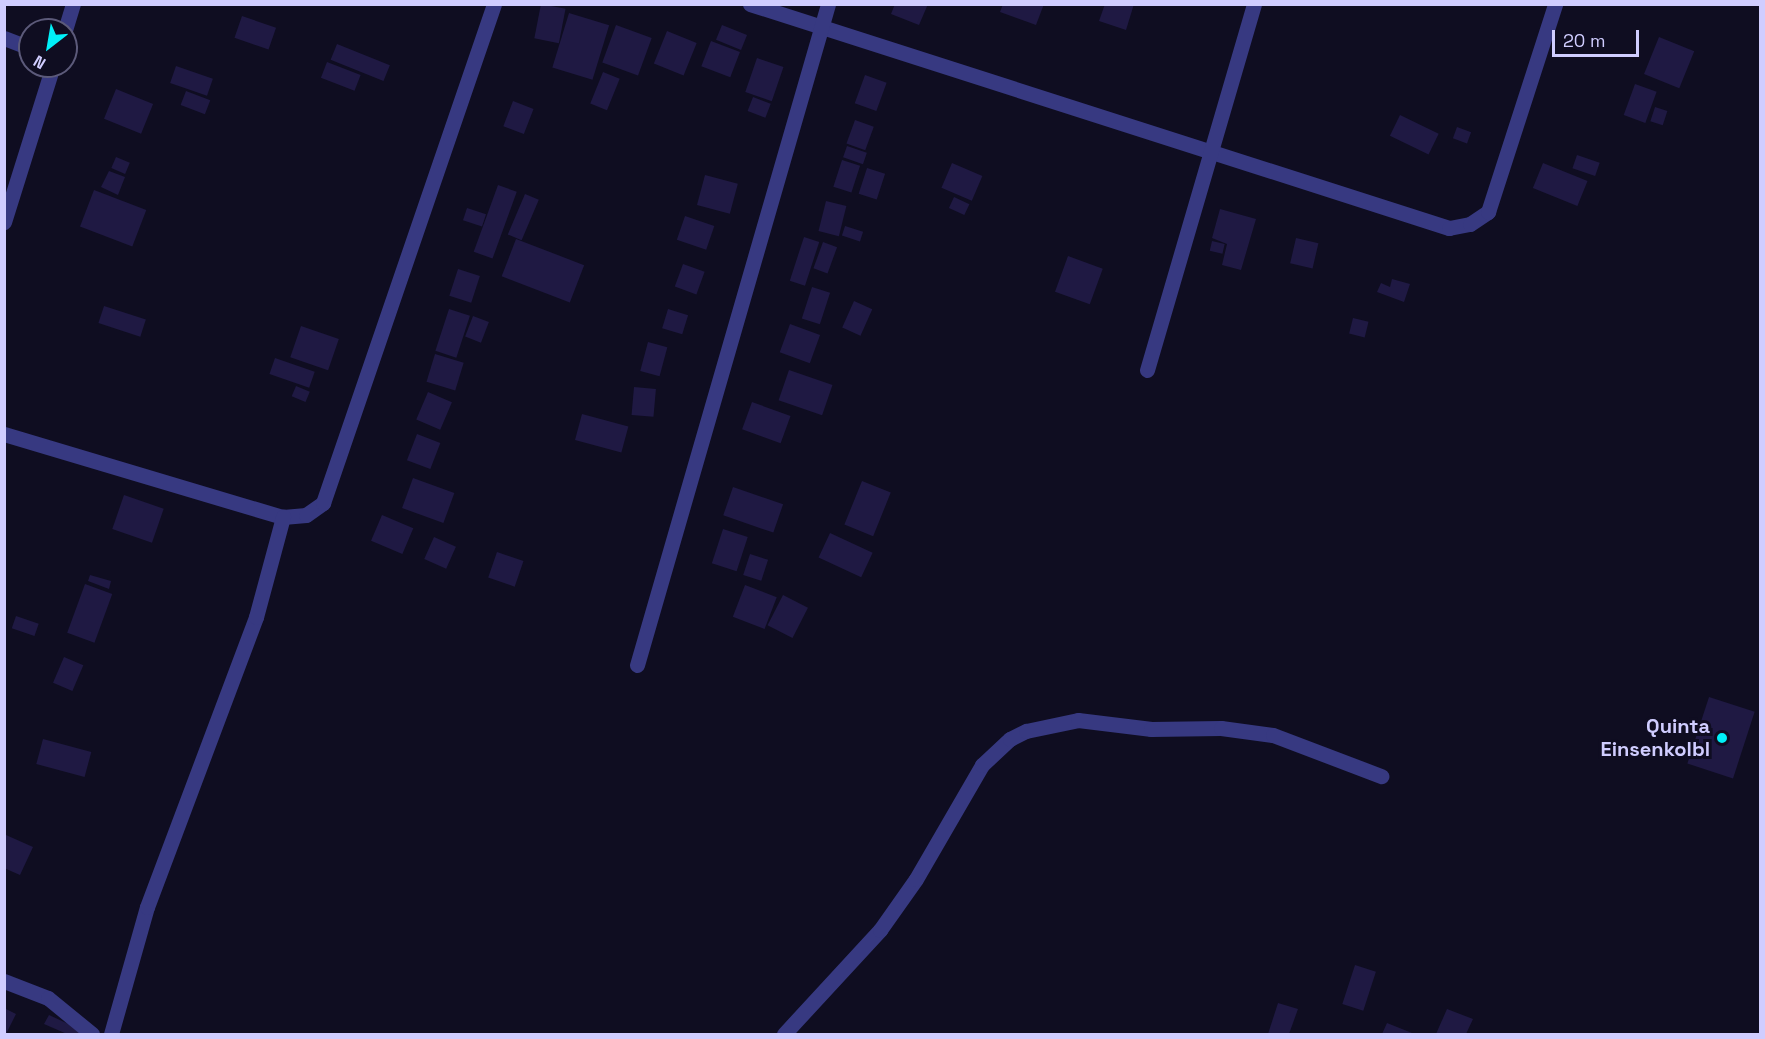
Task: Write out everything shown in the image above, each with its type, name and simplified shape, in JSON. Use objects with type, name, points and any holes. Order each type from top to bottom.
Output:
[{"type":"street","points":[[4,434],[282,517],[306,515],[323,503],[494,4]]},
{"type":"street","points":[[750,4],[1449,228],[1470,224],[1488,212],[1555,4]]},
{"type":"street","points":[[637,665],[828,4]]},
{"type":"street","points":[[1147,370],[1254,4]]},
{"type":"street","points":[[4,222],[49,78]]},
{"type":"street","points":[[111,1035],[147,907],[256,617],[282,517]]},
{"type":"street","points":[[784,1035],[880,930],[916,879],[982,765],[1010,739],[1026,731],[1078,720],[1151,729],[1221,728],[1273,735],[1381,776]]},
{"type":"street","points":[[4,981],[48,998],[92,1035]]},
{"type":"building","points":[[541,4],[566,9],[559,43],[534,38]]},
{"type":"building","points":[[895,4],[928,4],[919,25],[891,14]]},
{"type":"building","points":[[1003,4],[1044,4],[1036,25],[1000,12]]},
{"type":"building","points":[[1105,4],[1134,4],[1126,30],[1099,21]]},
{"type":"building","points":[[569,13],[609,25],[592,80],[552,68]]},
{"type":"building","points":[[242,16],[276,28],[269,49],[235,38]]},
{"type":"building","points":[[616,25],[652,38],[638,76],[602,63]]},
{"type":"building","points":[[722,25],[747,35],[741,50],[716,40]]},
{"type":"building","points":[[667,31],[697,43],[684,75],[654,63]]},
{"type":"building","points":[[1659,37],[1694,51],[1679,88],[1644,74]]},
{"type":"building","points":[[711,41],[740,52],[730,77],[701,66]]},
{"type":"building","points":[[337,44],[390,65],[383,81],[331,60]]},
{"type":"building","points":[[757,58],[783,67],[772,101],[745,92]]},
{"type":"building","points":[[327,62],[361,75],[355,91],[321,78]]},
{"type":"building","points":[[176,66],[213,79],[207,96],[170,83]]},
{"type":"building","points":[[603,72],[620,79],[607,110],[590,104]]},
{"type":"building","points":[[865,75],[887,83],[876,111],[855,103]]},
{"type":"building","points":[[1635,84],[1657,92],[1645,123],[1624,115]]},
{"type":"building","points":[[116,89],[153,104],[141,134],[104,119]]},
{"type":"building","points":[[186,91],[210,100],[205,114],[181,105]]},
{"type":"building","points":[[753,97],[771,104],[765,118],[748,111]]},
{"type":"building","points":[[513,101],[534,109],[524,134],[503,126]]},
{"type":"building","points":[[1655,107],[1667,111],[1663,125],[1650,121]]},
{"type":"building","points":[[1400,115],[1439,134],[1429,155],[1390,136]]},
{"type":"building","points":[[855,120],[874,127],[865,150],[846,143]]},
{"type":"building","points":[[1457,127],[1471,132],[1467,143],[1453,138]]},
{"type":"building","points":[[847,146],[867,153],[863,164],[843,157]]},
{"type":"building","points":[[1577,155],[1600,163],[1595,176],[1572,168]]},
{"type":"building","points":[[116,157],[130,163],[125,174],[111,168]]},
{"type":"building","points":[[842,160],[860,166],[851,193],[833,187]]},
{"type":"building","points":[[952,163],[982,176],[972,201],[941,188]]},
{"type":"building","points":[[1543,163],[1588,181],[1577,206],[1533,188]]},
{"type":"building","points":[[867,168],[885,174],[877,200],[859,194]]},
{"type":"building","points":[[109,171],[125,177],[118,195],[101,187]]},
{"type":"building","points":[[705,175],[738,184],[730,214],[697,205]]},
{"type":"building","points":[[498,185],[517,192],[493,259],[474,252]]},
{"type":"building","points":[[94,190],[146,210],[132,246],[80,226]]},
{"type":"building","points":[[525,194],[539,200],[522,240],[508,235]]},
{"type":"building","points":[[954,197],[969,204],[964,215],[949,208]]},
{"type":"building","points":[[826,201],[846,206],[839,236],[819,231]]},
{"type":"building","points":[[467,208],[486,214],[482,227],[463,220]]},
{"type":"building","points":[[1220,209],[1256,219],[1241,270],[1222,265],[1227,244],[1212,238]]},
{"type":"building","points":[[685,216],[714,226],[706,250],[677,240]]},
{"type":"building","points":[[845,226],[863,232],[860,241],[842,236]]},
{"type":"building","points":[[804,237],[819,242],[805,286],[790,281]]},
{"type":"building","points":[[1296,238],[1318,243],[1313,269],[1290,263]]},
{"type":"building","points":[[516,239],[584,265],[570,303],[502,276]]},
{"type":"building","points":[[1212,241],[1225,244],[1222,254],[1210,251]]},
{"type":"building","points":[[823,242],[837,247],[828,273],[813,268]]},
{"type":"building","points":[[1068,256],[1103,269],[1090,304],[1055,292]]},
{"type":"building","points":[[683,264],[705,272],[696,294],[675,287]]},
{"type":"building","points":[[458,269],[480,276],[471,303],[449,296]]},
{"type":"building","points":[[1392,279],[1410,284],[1404,302],[1377,292],[1381,283],[1390,287]]},
{"type":"building","points":[[812,287],[830,293],[820,324],[802,318]]},
{"type":"building","points":[[854,301],[872,309],[860,336],[842,327]]},
{"type":"building","points":[[104,306],[146,320],[140,337],[98,323]]},
{"type":"building","points":[[449,309],[470,316],[456,358],[435,351]]},
{"type":"building","points":[[668,309],[688,315],[682,334],[662,328]]},
{"type":"building","points":[[473,316],[489,322],[481,343],[465,337]]},
{"type":"building","points":[[1353,318],[1369,322],[1365,337],[1349,334]]},
{"type":"building","points":[[790,324],[820,335],[810,363],[780,352]]},
{"type":"building","points":[[301,326],[339,339],[328,370],[290,357]]},
{"type":"building","points":[[648,342],[667,347],[660,376],[640,371]]},
{"type":"building","points":[[435,354],[464,363],[455,391],[427,382]]},
{"type":"building","points":[[275,358],[315,372],[309,388],[269,374]]},
{"type":"building","points":[[789,370],[832,385],[822,415],[779,400]]},
{"type":"building","points":[[296,386],[310,392],[306,402],[292,396]]},
{"type":"building","points":[[634,387],[656,389],[653,417],[632,415]]},
{"type":"building","points":[[428,392],[452,402],[440,430],[416,420]]},
{"type":"building","points":[[752,402],[791,416],[781,443],[742,429]]},
{"type":"building","points":[[582,414],[628,426],[621,453],[575,440]]},
{"type":"building","points":[[417,434],[440,443],[430,469],[407,460]]},
{"type":"building","points":[[413,478],[454,493],[443,523],[402,508]]},
{"type":"building","points":[[862,481],[891,493],[873,536],[844,525]]},
{"type":"building","points":[[733,487],[783,504],[773,533],[723,515]]},
{"type":"building","points":[[124,495],[164,509],[152,543],[112,529]]},
{"type":"building","points":[[382,515],[413,528],[402,554],[371,541]]},
{"type":"building","points":[[723,529],[748,537],[737,571],[712,563]]},
{"type":"building","points":[[830,533],[873,553],[861,577],[819,557]]},
{"type":"building","points":[[434,537],[456,547],[446,569],[424,559]]},
{"type":"building","points":[[497,552],[523,561],[515,587],[488,578]]},
{"type":"building","points":[[750,554],[768,560],[761,581],[743,575]]},
{"type":"building","points":[[90,575],[111,581],[109,589],[88,581]]},
{"type":"building","points":[[85,584],[112,594],[94,643],[67,633]]},
{"type":"building","points":[[745,585],[777,597],[765,629],[733,617]]},
{"type":"building","points":[[783,595],[808,608],[793,638],[768,625]]},
{"type":"building","points":[[16,616],[39,624],[34,636],[12,628]]},
{"type":"building","points":[[64,657],[83,665],[72,691],[53,683]]},
{"type":"building","name":"Quinta Einsenkolbl","points":[[1709,697],[1755,712],[1733,778],[1687,764]]},
{"type":"building","points":[[43,739],[91,752],[85,777],[36,764]]},
{"type":"building","points":[[6,835],[33,847],[20,875],[4,868]]},
{"type":"building","points":[[1355,965],[1376,972],[1363,1011],[1342,1004]]},
{"type":"building","points":[[1278,1003],[1298,1009],[1289,1034],[1268,1034]]},
{"type":"building","points":[[4,1008],[16,1014],[6,1034],[4,1034]]},
{"type":"building","points":[[1447,1009],[1473,1019],[1466,1034],[1436,1034]]},
{"type":"building","points":[[49,1015],[90,1034],[67,1034],[44,1024]]},
{"type":"building","points":[[1387,1023],[1412,1033],[1412,1034],[1382,1034]]},
{"type":"place","name":"Quinta Einsenkolbl","points":[[1722,738]]}]
